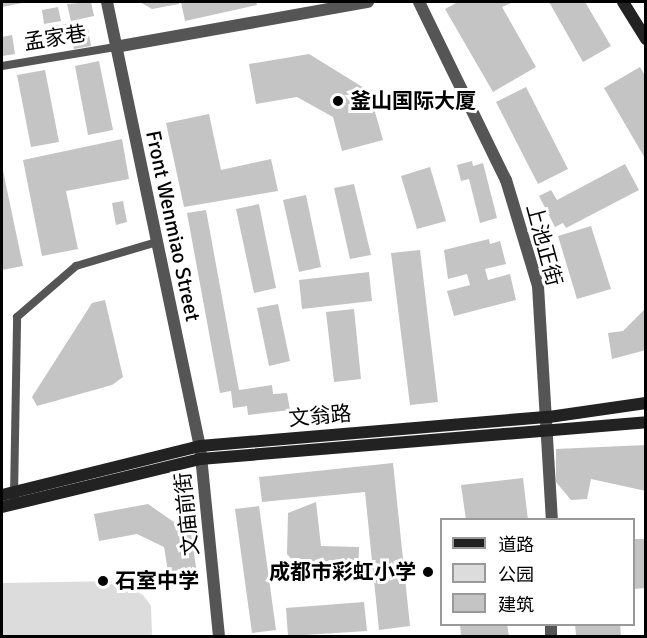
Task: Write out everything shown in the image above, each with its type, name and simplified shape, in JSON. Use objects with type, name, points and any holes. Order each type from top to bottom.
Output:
[{"type":"main road","points":[[623,2],[645,39]]},
{"type":"main road","name":"文翁路","points":[[2,507],[10,497],[200,452],[549,417],[645,403]]},
{"type":"main road","name":"文翁路","points":[[200,452],[550,432],[645,422]]},
{"type":"street","name":"Front Wenmiao Street","points":[[107,2],[200,452]]},
{"type":"street","points":[[115,47],[368,2]]},
{"type":"street","name":"上池正街","points":[[419,2],[506,180],[538,286],[550,432],[552,518]]},
{"type":"street","name":"文庙前街","points":[[200,452],[219,636]]},
{"type":"lane","name":"孟家巷","points":[[2,66],[115,47]]},
{"type":"lane","points":[[10,497],[17,317],[76,266],[157,242]]},
{"type":"green space","points":[[117,581],[143,595],[151,606],[152,636],[2,636],[2,583]]},
{"type":"building","points":[[2,2],[22,2],[22,3],[2,7]]},
{"type":"building","points":[[91,2],[94,16],[71,21],[67,4]]},
{"type":"building","points":[[140,2],[179,2],[179,4],[152,9]]},
{"type":"building","points":[[181,2],[256,2],[257,5],[185,21]]},
{"type":"building","points":[[458,2],[513,2],[502,7],[536,67],[493,92],[445,9]]},
{"type":"building","points":[[549,2],[585,2],[611,46],[583,62]]},
{"type":"building","points":[[58,7],[61,21],[44,24],[42,10]]},
{"type":"building","points":[[66,24],[69,41],[46,44],[44,28]]},
{"type":"building","points":[[88,29],[91,46],[74,49],[71,32]]},
{"type":"building","points":[[12,35],[15,54],[2,56],[2,37]]},
{"type":"building","name":"釜山国际大厦","points":[[309,54],[369,91],[383,140],[342,151],[333,117],[297,97],[256,104],[249,64]]},
{"type":"building","points":[[99,61],[113,130],[88,135],[75,66]]},
{"type":"building","points":[[640,67],[646,77],[646,160],[604,88]]},
{"type":"building","points":[[45,70],[59,142],[31,147],[17,75]]},
{"type":"building","points":[[526,87],[568,169],[538,184],[496,102]]},
{"type":"building","points":[[209,114],[221,170],[271,159],[278,191],[184,207],[166,123]]},
{"type":"building","points":[[122,139],[129,179],[66,191],[78,249],[42,256],[23,160]]},
{"type":"building","points":[[472,161],[473,166],[483,163],[497,218],[480,223],[469,179],[461,181],[457,165]]},
{"type":"building","points":[[625,164],[639,190],[566,228],[563,223],[555,227],[539,196],[551,190],[557,200]]},
{"type":"building","points":[[2,166],[23,266],[2,270]]},
{"type":"building","points":[[430,167],[446,221],[417,229],[401,176]]},
{"type":"building","points":[[354,184],[371,255],[350,259],[334,188]]},
{"type":"building","points":[[306,195],[321,267],[299,272],[283,200]]},
{"type":"building","points":[[123,201],[127,222],[116,225],[112,203]]},
{"type":"building","points":[[259,204],[276,288],[254,293],[236,209]]},
{"type":"building","points":[[206,210],[239,390],[272,385],[273,394],[287,393],[290,410],[248,415],[247,406],[233,408],[231,391],[220,393],[187,213]]},
{"type":"building","points":[[591,226],[611,289],[577,299],[558,236]]},
{"type":"building","points":[[489,239],[490,244],[500,241],[506,264],[485,269],[488,280],[510,274],[516,300],[454,316],[447,291],[470,285],[467,274],[448,279],[444,250]]},
{"type":"building","points":[[420,250],[438,402],[410,405],[391,253]]},
{"type":"building","points":[[369,272],[372,301],[302,309],[299,280]]},
{"type":"building","points":[[105,300],[123,377],[112,385],[37,406],[32,397],[92,303]]},
{"type":"building","points":[[278,304],[290,361],[269,366],[257,308]]},
{"type":"building","points":[[646,308],[646,350],[612,359],[608,333],[623,331]]},
{"type":"building","points":[[354,309],[361,379],[334,382],[326,312]]},
{"type":"building","points":[[646,445],[646,491],[591,479],[587,499],[571,500],[556,482],[556,449]]},
{"type":"building","points":[[393,463],[410,626],[379,630],[365,492],[262,502],[259,477]]},
{"type":"building","points":[[523,478],[528,518],[466,518],[461,485]]},
{"type":"building","points":[[316,502],[321,546],[359,547],[358,576],[310,581],[287,554],[288,513]]},
{"type":"building","points":[[148,504],[191,534],[198,580],[170,584],[164,547],[137,534],[99,541],[94,514]]},
{"type":"building","points":[[259,506],[276,630],[252,633],[235,509]]},
{"type":"building","points":[[635,539],[646,539],[646,588],[635,589]]},
{"type":"building","points":[[364,602],[367,631],[288,636],[286,608]]},
{"type":"building","points":[[460,626],[507,626],[509,636],[461,636]]},
{"type":"building","points":[[575,626],[620,626],[621,636],[576,636]]},
{"type":"place","name":"釜山国际大厦","points":[[338,101]]},
{"type":"place","name":"成都市彩虹小学","points":[[428,572]]},
{"type":"place","name":"石室中学","points":[[103,581]]}]
